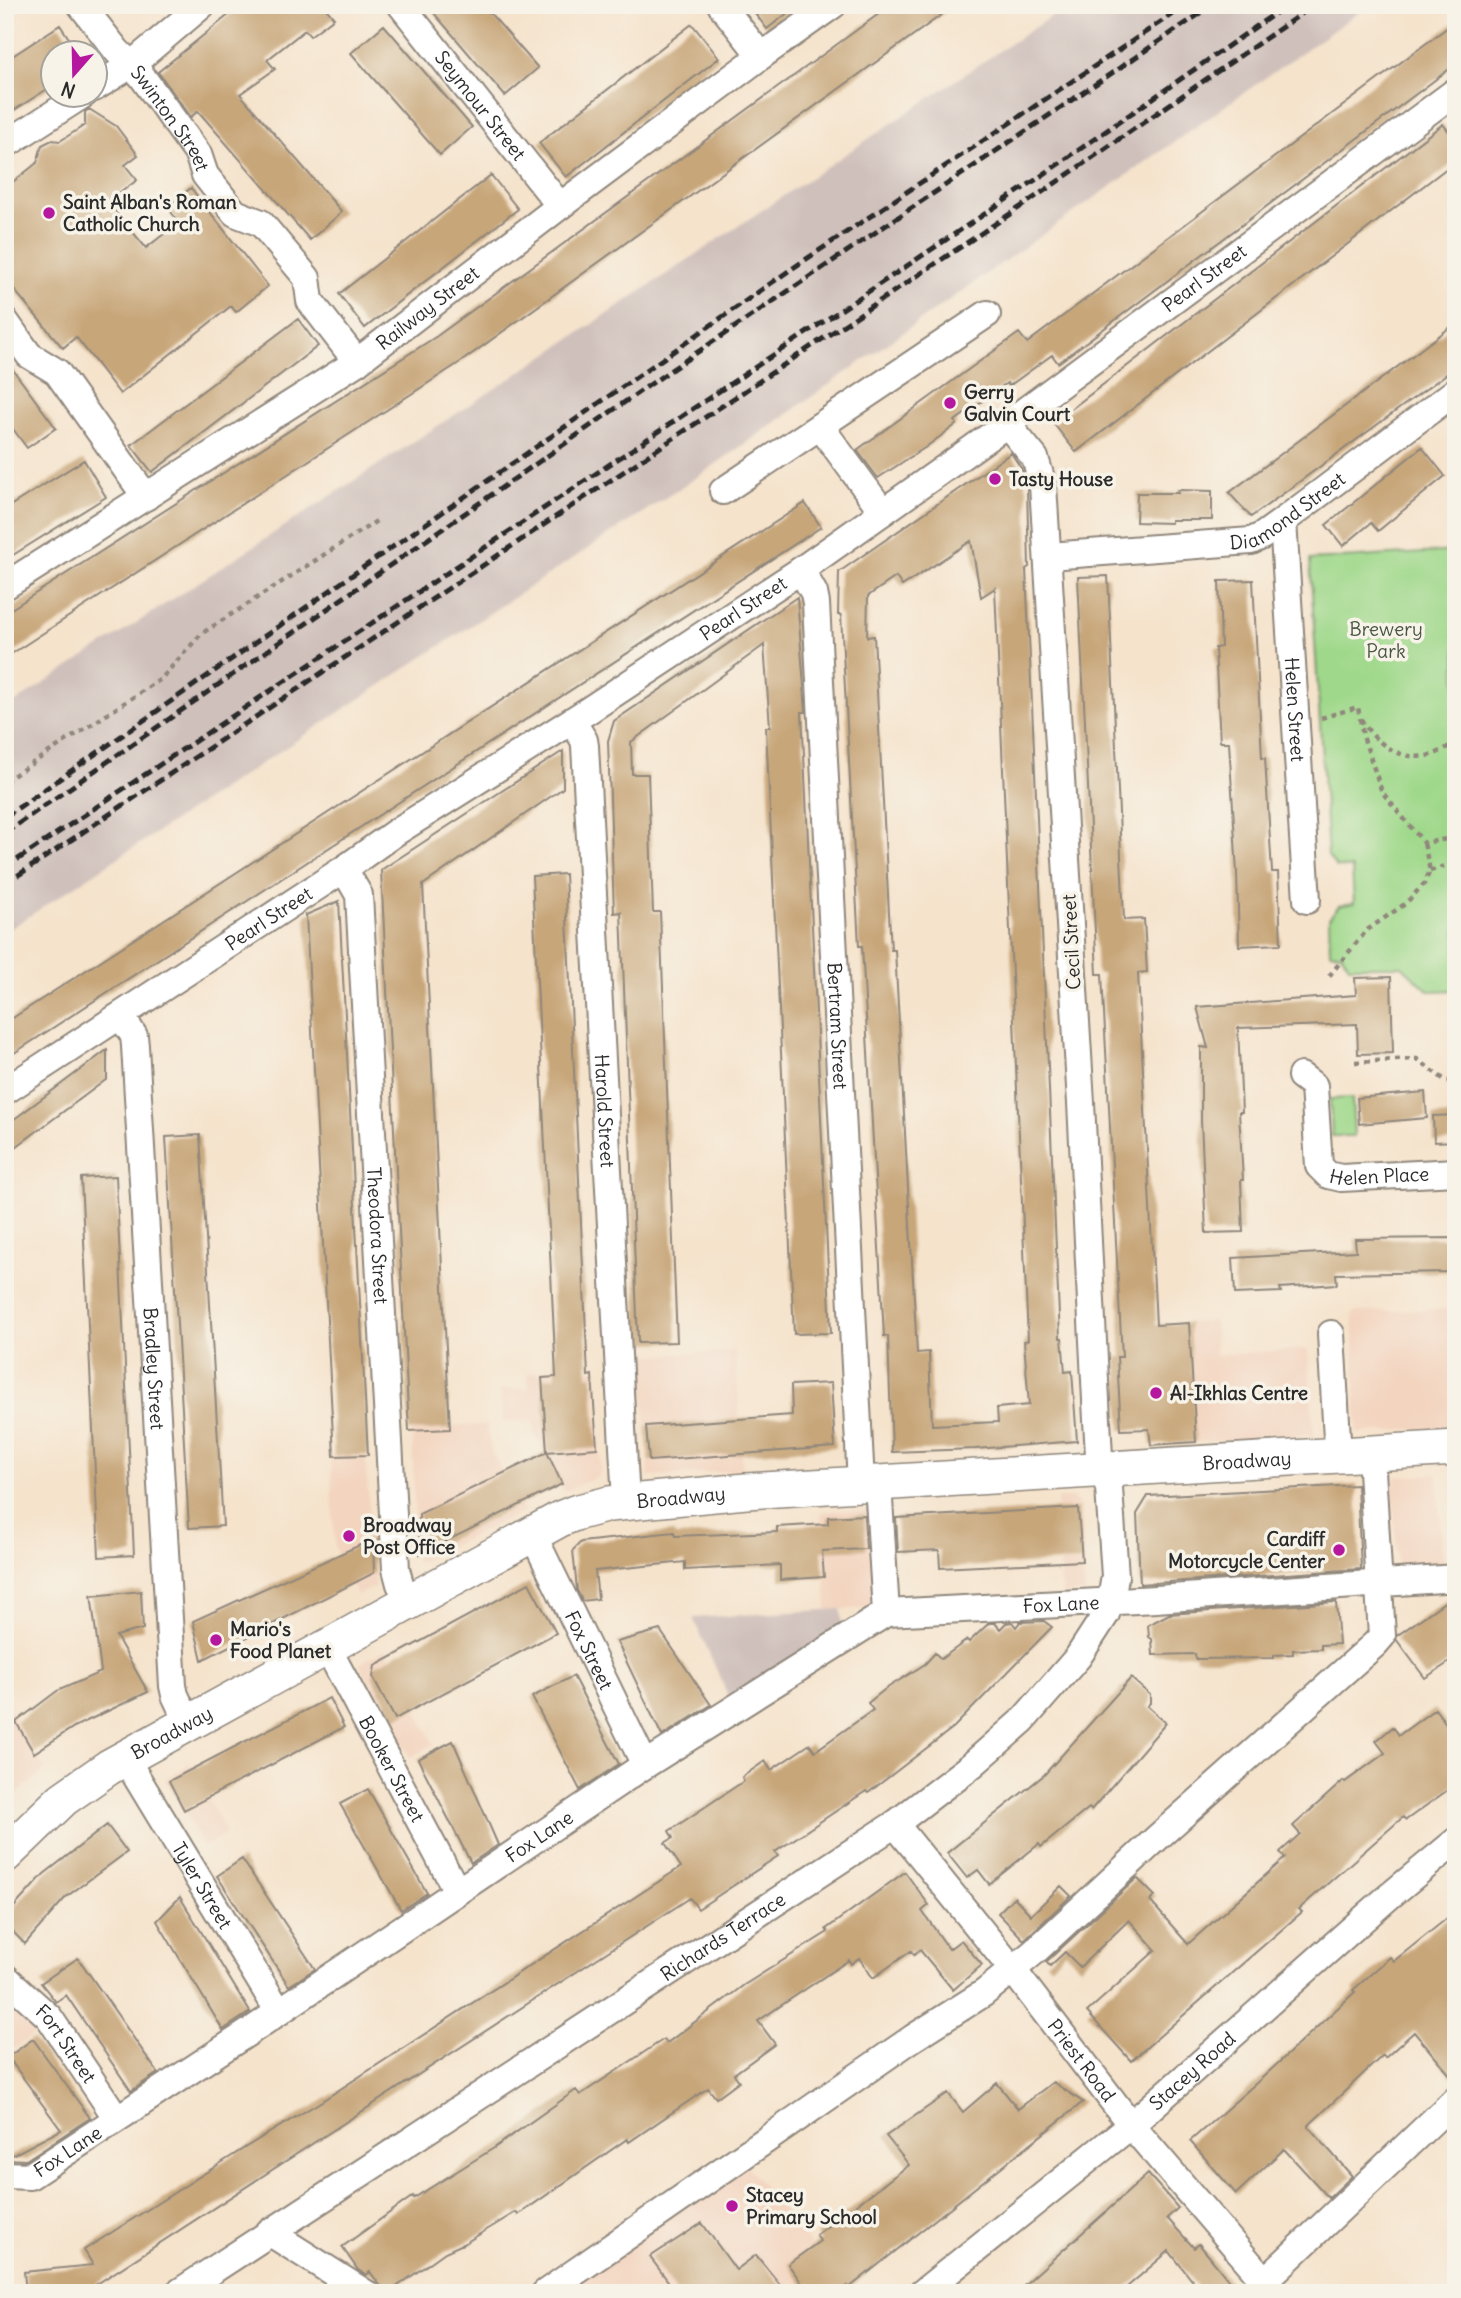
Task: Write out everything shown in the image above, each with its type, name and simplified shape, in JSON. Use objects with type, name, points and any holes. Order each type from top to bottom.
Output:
[{"type":"main road","name":"Broadway","points":[[6,1852],[63,1799],[125,1758],[575,1513],[597,1506],[869,1484],[1456,1448]]},
{"type":"street","name":"Swinton Street","points":[[81,5],[141,75],[198,154],[205,175],[234,212],[261,223],[307,278],[310,301],[357,362]]},
{"type":"street","points":[[108,79],[131,65],[202,5]]},
{"type":"street","name":"Seymour Street","points":[[401,5],[560,206]]},
{"type":"street","points":[[721,5],[761,56]]},
{"type":"street","name":"Railway Street","points":[[5,586],[357,362],[560,206],[833,5]]},
{"type":"street","name":"Pearl Street","points":[[5,1091],[344,869],[396,832],[572,721],[801,570],[1007,424],[1456,91]]},
{"type":"street","points":[[5,145],[62,108]]},
{"type":"street","points":[[723,491],[987,314]]},
{"type":"street","points":[[5,321],[29,355],[57,372],[146,497]]},
{"type":"street","name":"Diamond Street","points":[[1049,555],[1251,541],[1283,521],[1456,391]]},
{"type":"street","name":"Cecil Street","points":[[1007,424],[1035,458],[1041,473],[1049,555],[1099,1456],[1104,1470]]},
{"type":"street","points":[[820,426],[883,512]]},
{"type":"street","name":"Helen Street","points":[[1283,521],[1307,900]]},
{"type":"street","name":"Bertram Street","points":[[801,570],[814,593],[816,603],[869,1484],[886,1613]]},
{"type":"street","name":"Harold Street","points":[[572,721],[585,746],[626,1502]]},
{"type":"street","name":"Theodora Street","points":[[344,869],[359,895],[396,1569],[410,1603]]},
{"type":"street","name":"Bradley Street","points":[[121,1016],[134,1036],[135,1046],[173,1686],[188,1723]]},
{"type":"street","name":"Helen Place","points":[[1301,1076],[1314,1086],[1319,1166],[1328,1175],[1341,1178],[1456,1172]]},
{"type":"street","points":[[545,2293],[901,2046],[984,1993],[1382,1636],[1378,1579],[1331,1334]]},
{"type":"street","name":"Richards Terrace","points":[[178,2293],[895,1824],[972,1765],[1023,1720],[1078,1657],[1106,1614],[1111,1600],[1115,1576],[1109,1489],[1104,1470]]},
{"type":"street","name":"Fox Street","points":[[534,1535],[645,1765]]},
{"type":"street","name":"Fox Lane","points":[[5,2175],[30,2176],[645,1765],[886,1613],[1111,1600],[1378,1579],[1456,1578]]},
{"type":"street","name":"Booker Street","points":[[327,1647],[457,1891]]},
{"type":"street","name":"Tyler Street","points":[[125,1758],[279,2012]]},
{"type":"street","name":"Priest Road","points":[[895,1824],[1013,1969],[1131,2125],[1264,2289]]},
{"type":"street","name":"Stacey Road","points":[[922,2293],[1131,2125],[1386,1899],[1456,1841]]},
{"type":"street","name":"Fort Street","points":[[5,1977],[49,2017],[116,2118]]},
{"type":"street","points":[[1264,2289],[1456,2099]]},
{"type":"street","points":[[270,2232],[365,2293]]},
{"type":"path","points":[[5,781],[161,679],[201,634],[378,520]]},
{"type":"path","points":[[1296,721],[1320,719],[1358,707],[1363,736],[1382,792],[1424,843],[1430,872]]},
{"type":"path","points":[[1360,716],[1374,738],[1383,746],[1408,756],[1436,753],[1456,740]]},
{"type":"path","points":[[1424,843],[1452,838],[1456,832]]},
{"type":"path","points":[[1452,838],[1456,853]]},
{"type":"path","points":[[1329,976],[1367,930],[1413,896],[1430,872],[1456,862]]},
{"type":"path","points":[[1354,1062],[1417,1059],[1446,1082],[1456,1081]]},
{"type":"shaded area","points":[[1068,5],[1369,5],[706,471],[5,932],[5,709],[540,359]]},
{"type":"shaded area","points":[[1454,1309],[1456,1427],[1357,1433],[1353,1312]]},
{"type":"shaded area","points":[[1215,1321],[1215,1355],[1308,1349],[1314,1435],[1196,1442],[1189,1323]]},
{"type":"shaded area","points":[[735,1351],[743,1470],[649,1477],[641,1356]]},
{"type":"shaded area","points":[[595,1370],[601,1470],[597,1477],[564,1491],[535,1435],[533,1421],[503,1422],[500,1390],[529,1389],[528,1373]]},
{"type":"shaded area","points":[[487,1425],[492,1453],[524,1511],[416,1563],[412,1428]]},
{"type":"shaded area","points":[[365,1452],[375,1587],[357,1595],[335,1548],[330,1454]]},
{"type":"shaded area","points":[[1437,1474],[1444,1570],[1398,1573],[1392,1485],[1397,1477]]},
{"type":"shaded area","points":[[1057,1498],[1073,1498],[1081,1506],[1085,1593],[1062,1594]]},
{"type":"shaded area","points":[[870,1510],[877,1607],[827,1610],[821,1512]]},
{"type":"shaded area","points":[[841,1609],[842,1628],[730,1700],[693,1618]]},
{"type":"shaded area","points":[[385,1649],[434,1744],[410,1758],[359,1664]]},
{"type":"shaded area","points":[[5,1701],[46,1769],[6,1804]]},
{"type":"shaded area","points":[[190,1764],[226,1833],[204,1847],[165,1779]]},
{"type":"shaded area","points":[[5,2002],[36,2034],[5,2054]]},
{"type":"shaded area","name":"Stacey Primary School","points":[[746,2165],[849,2293],[560,2293]]},
{"type":"green space","name":"Brewery Park","points":[[1456,551],[1456,990],[1429,991],[1402,966],[1349,966],[1341,953],[1330,952],[1329,918],[1339,906],[1354,903],[1352,868],[1336,867],[1328,856],[1310,560]]},
{"type":"green space","points":[[1352,1098],[1354,1136],[1332,1136],[1330,1099]]},
{"type":"building","points":[[241,5],[323,5],[334,18],[310,36],[305,30],[267,60],[275,69],[240,94],[342,212],[310,240],[198,111],[191,117],[158,72]]},
{"type":"building","points":[[427,5],[483,5],[538,68],[505,96]]},
{"type":"building","points":[[749,5],[798,5],[767,29]]},
{"type":"building","points":[[891,5],[955,5],[462,361],[5,658],[5,613],[437,336]]},
{"type":"building","points":[[1456,21],[1456,64],[1058,363],[1052,355],[1009,386],[1007,383],[955,421],[957,424],[926,447],[878,478],[857,450],[1019,333],[1027,343]]},
{"type":"building","points":[[692,24],[719,58],[566,177],[539,143]]},
{"type":"building","points":[[60,25],[69,38],[40,38]]},
{"type":"building","points":[[384,25],[472,127],[440,155],[351,53]]},
{"type":"building","points":[[38,39],[38,95],[5,116],[5,61]]},
{"type":"building","points":[[89,109],[116,126],[138,155],[125,165],[137,180],[108,202],[146,248],[179,222],[167,207],[191,188],[268,286],[236,312],[231,306],[120,394],[76,337],[63,348],[5,279],[5,188],[37,163],[42,145],[52,140],[60,141],[85,125],[85,112]]},
{"type":"building","points":[[1443,124],[1456,141],[1456,161],[1076,452],[1053,423]]},
{"type":"building","points":[[491,175],[518,209],[365,328],[339,294]]},
{"type":"building","points":[[298,319],[318,346],[152,472],[131,445]]},
{"type":"building","points":[[1456,323],[1456,367],[1251,517],[1229,493]]},
{"type":"building","points":[[5,359],[56,428],[27,448],[5,418]]},
{"type":"building","points":[[1422,447],[1445,476],[1378,531],[1371,523],[1343,546],[1326,525]]},
{"type":"building","points":[[1011,453],[1021,468],[1027,488],[1029,567],[1026,569],[1060,1338],[1065,1372],[1072,1371],[1077,1441],[892,1452],[888,1336],[884,1336],[841,615],[838,615],[839,572]],"holes":[[[971,541],[981,597],[995,588],[1028,1340],[1024,1341],[1029,1405],[997,1408],[998,1422],[932,1425],[929,1352],[917,1353],[895,950],[891,950],[874,636],[867,637],[868,596],[896,577],[902,586]]]},
{"type":"building","points":[[84,460],[106,497],[5,560],[5,509]]},
{"type":"building","points":[[1178,490],[1212,491],[1212,520],[1136,522],[1137,493],[1178,493]]},
{"type":"building","points":[[805,503],[821,527],[5,1059],[5,1023]]},
{"type":"building","points":[[1108,576],[1124,920],[1144,919],[1147,972],[1138,973],[1156,1325],[1189,1323],[1196,1442],[1151,1445],[1149,1429],[1121,1430],[1117,1357],[1122,1357],[1102,974],[1097,974],[1078,577]]},
{"type":"building","points":[[1253,580],[1262,758],[1265,758],[1272,872],[1278,872],[1281,944],[1239,946],[1229,742],[1220,742],[1215,648],[1221,647],[1219,581]]},
{"type":"building","points":[[797,597],[806,712],[802,712],[831,1333],[794,1334],[766,727],[770,727],[764,645],[631,742],[632,774],[648,774],[653,912],[660,912],[677,1342],[638,1343],[621,912],[614,913],[608,741],[614,721]]},
{"type":"building","points":[[563,751],[563,788],[423,885],[450,1429],[409,1431],[381,870]]},
{"type":"building","points":[[565,874],[588,1376],[592,1375],[597,1448],[547,1452],[542,1378],[556,1377],[532,876]]},
{"type":"building","points":[[339,901],[368,1455],[334,1456],[306,915]]},
{"type":"building","points":[[1391,977],[1393,1053],[1358,1054],[1357,1024],[1238,1028],[1243,1232],[1206,1233],[1201,1047],[1208,1048],[1197,1007],[1356,995],[1355,978]]},
{"type":"building","points":[[107,1050],[107,1079],[5,1155],[5,1126]]},
{"type":"building","points":[[1425,1092],[1427,1118],[1359,1124],[1357,1098]]},
{"type":"building","points":[[1456,1115],[1456,1141],[1434,1142],[1433,1116]]},
{"type":"building","points":[[200,1135],[223,1526],[189,1528],[166,1137]]},
{"type":"building","points":[[116,1176],[134,1555],[99,1557],[81,1178]]},
{"type":"building","points":[[1456,1238],[1456,1258],[1449,1258],[1449,1272],[1336,1274],[1337,1284],[1280,1288],[1281,1292],[1235,1294],[1233,1258],[1356,1251],[1355,1239]]},
{"type":"building","points":[[831,1383],[835,1447],[649,1461],[646,1426],[792,1415],[791,1385]]},
{"type":"building","points":[[547,1452],[562,1484],[420,1554],[419,1514]]},
{"type":"building","points":[[1357,1485],[1361,1569],[1140,1584],[1137,1514],[1148,1496]]},
{"type":"building","points":[[1078,1508],[1082,1561],[940,1568],[939,1550],[898,1552],[896,1518]]},
{"type":"building","points":[[864,1515],[866,1549],[822,1551],[824,1577],[780,1580],[780,1565],[685,1570],[685,1562],[595,1571],[598,1599],[582,1601],[577,1590],[573,1550],[581,1542],[674,1532],[675,1536],[777,1532],[777,1527],[828,1524],[828,1517]]},
{"type":"building","points":[[373,1539],[374,1573],[202,1660],[193,1621]]},
{"type":"building","points":[[529,1583],[556,1633],[395,1719],[373,1677],[375,1666]]},
{"type":"building","points":[[141,1591],[143,1629],[116,1636],[148,1692],[74,1727],[34,1753],[16,1722],[57,1691],[101,1672],[91,1594]]},
{"type":"building","points":[[1456,1594],[1456,1658],[1425,1678],[1396,1639]]},
{"type":"building","points":[[1336,1602],[1339,1644],[1321,1645],[1321,1649],[1293,1650],[1293,1654],[1274,1655],[1274,1658],[1196,1659],[1195,1654],[1153,1655],[1148,1625],[1169,1614]]},
{"type":"building","points":[[1044,1621],[1052,1627],[954,1727],[868,1793],[866,1791],[775,1852],[778,1856],[698,1909],[690,1898],[83,2293],[26,2293],[24,2272],[93,2265],[84,2250],[322,2101],[681,1867],[665,1843],[673,1838],[669,1831],[744,1781],[742,1777],[765,1761],[771,1770],[810,1744],[815,1751],[873,1710],[868,1703],[884,1690],[925,1664],[935,1653],[941,1659],[967,1640],[969,1642],[989,1623],[995,1623],[1000,1629],[1006,1623],[1012,1622],[1016,1627],[1020,1622]]},
{"type":"building","points":[[660,1630],[711,1705],[662,1736],[617,1642]]},
{"type":"building","points":[[573,1676],[619,1764],[580,1790],[532,1697]]},
{"type":"building","points":[[1131,1678],[1150,1695],[1150,1703],[1147,1706],[1166,1723],[1091,1810],[1089,1808],[1041,1847],[1039,1844],[989,1884],[978,1870],[967,1878],[947,1853],[1044,1775]]},
{"type":"building","points":[[329,1698],[344,1727],[184,1810],[169,1781]]},
{"type":"building","points":[[1435,1709],[1456,1737],[1456,1784],[1406,1820],[1403,1817],[1299,1909],[1302,1912],[1131,2061],[1087,2012],[1156,1950],[1129,1920],[1080,1967],[1065,1952],[1050,1966],[1046,1962],[1137,1878],[1155,1896],[1150,1901],[1188,1944],[1285,1858],[1280,1852],[1300,1834],[1293,1826],[1343,1781],[1385,1753],[1376,1741],[1393,1727],[1399,1735]]},
{"type":"building","points":[[453,1741],[498,1845],[471,1863],[418,1759]]},
{"type":"building","points":[[368,1789],[427,1893],[401,1910],[340,1804]]},
{"type":"building","points":[[107,1825],[127,1852],[66,1897],[25,1944],[5,1924],[5,1917],[44,1874]]},
{"type":"building","points":[[242,1859],[315,1969],[289,1986],[217,1876]]},
{"type":"building","points":[[905,1872],[929,1905],[922,1911],[949,1949],[961,1940],[982,1965],[953,1990],[920,1950],[914,1955],[911,1951],[873,1978],[859,1958],[851,1964],[849,1960],[758,2021],[775,2044],[734,2074],[739,2081],[716,2098],[708,2088],[629,2142],[627,2139],[518,2215],[516,2212],[445,2252],[388,2293],[370,2272],[366,2275],[358,2270],[342,2247],[413,2196],[414,2198],[494,2148],[576,2090],[580,2095],[664,2039],[667,2043],[744,1985],[828,1932],[826,1929]]},
{"type":"building","points":[[1061,1886],[1071,1896],[1024,1940],[998,1913],[1014,1897],[1031,1915]]},
{"type":"building","points":[[180,1897],[250,2012],[223,2030],[157,1921]]},
{"type":"building","points":[[1456,1911],[1456,2082],[1414,2032],[1385,2058],[1383,2055],[1308,2126],[1352,2176],[1329,2198],[1284,2149],[1236,2194],[1190,2141],[1262,2078],[1390,1957],[1394,1961]]},
{"type":"building","points":[[78,1958],[158,2073],[131,2091],[66,1995],[56,2002],[41,1983]]},
{"type":"building","points":[[33,2039],[90,2118],[26,2160],[5,2159],[61,2130],[8,2057]]},
{"type":"building","points":[[1053,2082],[1083,2102],[849,2288],[848,2286],[837,2293],[809,2293],[788,2264],[820,2241],[816,2235],[909,2165],[886,2136],[948,2093],[963,2112],[997,2083],[1018,2109]]},
{"type":"building","points":[[1148,2174],[1178,2208],[1167,2218],[1194,2248],[1199,2244],[1239,2293],[1202,2293],[1169,2251],[1120,2293],[1015,2293]]},
{"type":"building","points":[[702,2223],[736,2270],[756,2255],[787,2293],[677,2293],[650,2257]]},
{"type":"railway","points":[[5,817],[790,270],[1186,5]]},
{"type":"railway","points":[[5,833],[668,372],[1213,5]]},
{"type":"railway","points":[[5,868],[1037,179],[1287,5]]},
{"type":"railway","points":[[5,884],[1022,206],[1314,5]]},
{"type":"place","name":"Saint Alban's Roman Catholic Church","points":[[49,213]]},
{"type":"place","name":"Gerry Galvin Court","points":[[950,403]]},
{"type":"place","name":"Tasty House","points":[[995,479]]},
{"type":"place","name":"Al-Ikhlas Centre","points":[[1156,1393]]},
{"type":"place","name":"Broadway Post Office","points":[[349,1536]]},
{"type":"place","name":"Cardiff Motorcycle Center","points":[[1339,1550]]},
{"type":"place","name":"Mario's Food Planet","points":[[216,1640]]},
{"type":"place","name":"Stacey Primary School","points":[[732,2206]]}]
